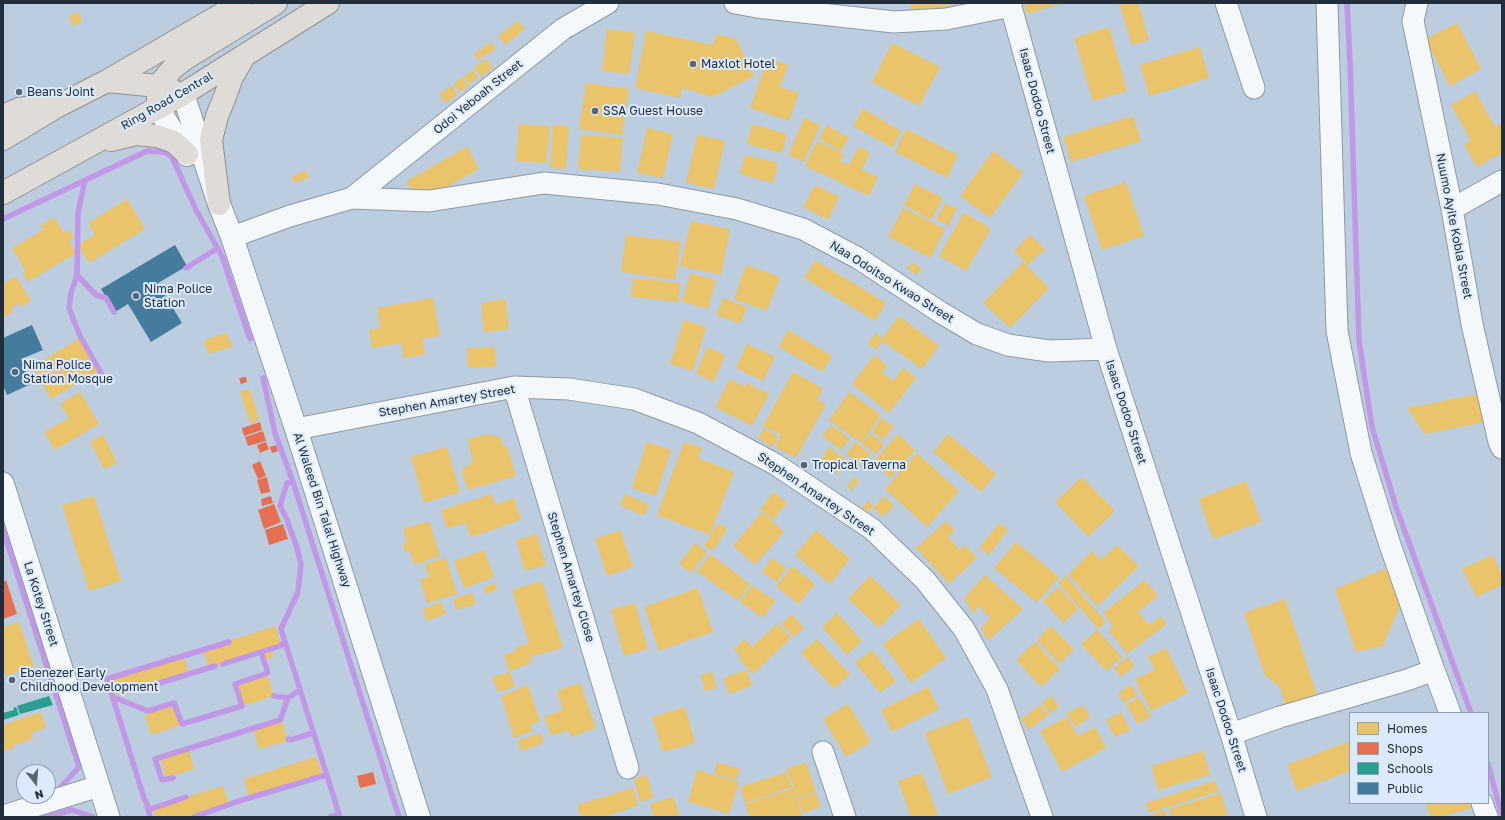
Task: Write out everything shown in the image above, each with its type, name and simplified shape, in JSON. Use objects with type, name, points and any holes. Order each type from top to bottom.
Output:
[{"type":"main road","points":[[3,139],[56,107],[107,81],[241,3]]},
{"type":"main road","points":[[158,108],[158,86],[173,68],[186,58],[276,3]]},
{"type":"main road","name":"Ring Road Central","points":[[3,193],[183,94],[328,3]]},
{"type":"main road","points":[[219,204],[211,140],[217,116],[232,78],[247,53]]},
{"type":"main road","points":[[107,81],[158,86],[183,94]]},
{"type":"main road","points":[[3,116],[19,109],[56,107]]},
{"type":"main road","points":[[89,145],[136,134],[158,136],[174,142],[187,154]]},
{"type":"street","name":"Odoi Yeboah Street","points":[[352,198],[563,29],[608,3]]},
{"type":"street","points":[[736,3],[757,7],[894,22],[946,19],[1011,5]]},
{"type":"street","points":[[1226,3],[1254,88]]},
{"type":"street","points":[[1327,3],[1337,331],[1361,453],[1389,542],[1450,712]]},
{"type":"street","name":"Nuumo Ayite Kobla Street","points":[[1417,3],[1413,21],[1452,209],[1472,324],[1501,443]]},
{"type":"street","name":"Isaac Dodoo Street","points":[[1011,5],[1106,349],[1231,734],[1256,817]]},
{"type":"street","name":"Al Waleed Bin Talal Highway","points":[[183,94],[296,429],[419,817]]},
{"type":"street","name":"Al Waleed Bin Talal Highway","points":[[158,108],[219,204]]},
{"type":"street","points":[[1452,209],[1502,180]]},
{"type":"street","name":"Naa Odoitso Kwao Street","points":[[232,237],[290,216],[352,198],[429,200],[544,183],[658,194],[737,209],[803,229],[858,258],[940,312],[978,334],[1008,345],[1049,351],[1106,349]]},
{"type":"street","name":"Stephen Amartey Street","points":[[296,429],[514,387],[569,389],[634,399],[698,422],[775,464],[872,529],[925,580],[964,629],[997,689],[1042,817]]},
{"type":"street","name":"Stephen Amartey Close","points":[[514,387],[628,768]]},
{"type":"street","name":"La Kotey Street","points":[[3,483],[109,817]]},
{"type":"street","points":[[1231,734],[1280,717],[1407,680],[1434,670]]},
{"type":"street","points":[[823,752],[845,817]]},
{"type":"street","points":[[3,816],[99,786]]},
{"type":"street","points":[[1482,804],[1487,817]]},
{"type":"building: Homes","points":[[910,3],[957,3],[914,16]]},
{"type":"building: Homes","points":[[1024,3],[1063,3],[1027,14]]},
{"type":"building: Homes","points":[[1138,3],[1149,40],[1132,45],[1119,4]]},
{"type":"building: Homes","points":[[79,12],[82,22],[73,26],[69,16]]},
{"type":"building: Homes","points":[[518,21],[525,29],[505,45],[498,36]]},
{"type":"building: Homes","points":[[1457,23],[1481,69],[1450,86],[1425,39]]},
{"type":"building: Homes","points":[[1109,27],[1127,91],[1093,101],[1074,38]]},
{"type":"building: Homes","points":[[607,29],[635,33],[629,74],[602,71]]},
{"type":"building: Homes","points":[[646,31],[713,45],[717,34],[736,39],[754,76],[713,97],[682,88],[680,98],[635,88]]},
{"type":"building: Homes","points":[[491,42],[496,49],[478,60],[474,54]]},
{"type":"building: Homes","points":[[892,43],[940,67],[919,106],[872,82]]},
{"type":"building: Homes","points":[[1200,47],[1209,78],[1149,96],[1140,65]]},
{"type":"building: Homes","points":[[768,58],[788,65],[780,87],[799,93],[789,121],[750,108]]},
{"type":"building: Homes","points":[[486,59],[493,68],[481,77],[474,67]]},
{"type":"building: Homes","points":[[473,70],[478,78],[469,84],[464,76]]},
{"type":"building: Homes","points":[[462,77],[469,86],[460,92],[453,84]]},
{"type":"building: Homes","points":[[586,83],[629,89],[622,135],[579,129]]},
{"type":"building: Homes","points":[[451,86],[458,95],[445,103],[439,94]]},
{"type":"building: Homes","points":[[1475,91],[1495,127],[1502,123],[1502,153],[1477,167],[1464,145],[1471,141],[1451,105]]},
{"type":"building: Homes","points":[[863,109],[901,131],[892,148],[853,126]]},
{"type":"building: Homes","points":[[1133,116],[1141,141],[1071,162],[1063,137]]},
{"type":"building: Homes","points":[[804,118],[820,125],[804,162],[788,155]]},
{"type":"building: Homes","points":[[519,124],[550,126],[546,163],[516,161]]},
{"type":"building: Homes","points":[[752,124],[787,134],[782,153],[747,144]]},
{"type":"building: Homes","points":[[553,125],[569,126],[566,169],[550,168]]},
{"type":"building: Homes","points":[[826,125],[849,138],[841,151],[819,139]]},
{"type":"building: Homes","points":[[647,128],[673,134],[663,178],[637,173]]},
{"type":"building: Homes","points":[[906,129],[958,155],[947,178],[895,152]]},
{"type":"building: Homes","points":[[581,135],[623,138],[620,172],[578,169]]},
{"type":"building: Homes","points":[[697,135],[725,141],[714,189],[686,183]]},
{"type":"building: Homes","points":[[817,141],[844,154],[840,161],[849,165],[858,147],[870,152],[862,170],[878,177],[869,196],[805,166]]},
{"type":"building: Homes","points":[[467,147],[479,169],[439,191],[437,188],[424,196],[414,195],[406,181]]},
{"type":"building: Homes","points":[[993,151],[1023,173],[990,218],[960,196]]},
{"type":"building: Homes","points":[[745,155],[778,163],[773,183],[740,174]]},
{"type":"building: Homes","points":[[306,170],[309,178],[294,183],[292,176]]},
{"type":"building: Homes","points":[[1126,182],[1144,236],[1102,250],[1084,196]]},
{"type":"building: Homes","points":[[915,184],[943,198],[931,220],[904,205]]},
{"type":"building: Homes","points":[[815,185],[839,197],[828,220],[803,207]]},
{"type":"building: Homes","points":[[127,199],[145,229],[89,263],[78,245],[95,235],[88,223]]},
{"type":"building: Homes","points":[[945,203],[957,209],[948,226],[936,220]]},
{"type":"building: Homes","points":[[903,208],[945,229],[931,258],[888,237]]},
{"type":"building: Homes","points":[[964,212],[991,229],[966,271],[939,256]]},
{"type":"building: Homes","points":[[54,217],[64,233],[69,230],[74,238],[69,241],[76,253],[28,282],[23,273],[26,272],[12,248],[43,230],[40,226]]},
{"type":"building: Homes","points":[[691,221],[730,229],[721,275],[680,266]]},
{"type":"building: Homes","points":[[626,235],[681,242],[675,280],[621,272]]},
{"type":"building: Homes","points":[[1030,235],[1045,249],[1028,265],[1014,251]]},
{"type":"building: Homes","points":[[815,260],[886,303],[875,321],[804,278]]},
{"type":"building: Homes","points":[[912,262],[921,268],[917,275],[907,269]]},
{"type":"building: Homes","points":[[1023,262],[1049,288],[1010,328],[983,303]]},
{"type":"building: Homes","points":[[746,265],[780,277],[767,311],[734,299]]},
{"type":"building: Homes","points":[[690,273],[716,280],[708,309],[682,302]]},
{"type":"building: Homes","points":[[16,276],[31,301],[21,307],[19,303],[11,308],[14,311],[3,318],[3,284]]},
{"type":"building: Homes","points":[[633,278],[680,283],[678,302],[631,297]]},
{"type":"building: Homes","points":[[433,298],[440,336],[422,339],[425,354],[404,358],[401,343],[372,348],[369,330],[380,328],[377,308]]},
{"type":"building: Homes","points":[[723,298],[747,307],[740,324],[716,315]]},
{"type":"building: Homes","points":[[505,299],[509,329],[484,332],[481,303]]},
{"type":"building: Homes","points":[[899,316],[939,346],[922,369],[881,340]]},
{"type":"building: Homes","points":[[684,320],[706,327],[693,371],[670,364]]},
{"type":"building: Homes","points":[[788,330],[832,356],[822,372],[779,347]]},
{"type":"building: Homes","points":[[227,333],[232,347],[208,354],[204,340]]},
{"type":"building: Homes","points":[[875,333],[882,338],[878,338],[883,341],[876,350],[868,344]]},
{"type":"building: Homes","points":[[80,338],[99,371],[51,399],[32,367]]},
{"type":"building: Homes","points":[[747,344],[775,357],[763,381],[736,368]]},
{"type":"building: Homes","points":[[495,347],[496,367],[468,368],[467,348]]},
{"type":"building: Homes","points":[[707,347],[725,355],[714,382],[696,374]]},
{"type":"building: Homes","points":[[874,355],[887,366],[882,373],[893,381],[903,368],[916,378],[889,413],[852,384]]},
{"type":"building: Homes","points":[[793,372],[823,389],[817,400],[826,404],[796,458],[775,447],[781,435],[763,426]]},
{"type":"building: Homes","points":[[730,379],[745,387],[747,383],[769,394],[752,426],[715,407]]},
{"type":"building: Homes","points":[[250,389],[259,420],[250,423],[240,392]]},
{"type":"building: Homes","points":[[80,392],[99,424],[55,450],[44,432],[69,418],[60,404]]},
{"type":"building: Homes","points":[[849,392],[881,415],[861,443],[829,420]]},
{"type":"building: Homes","points":[[1479,394],[1485,422],[1425,434],[1407,408]]},
{"type":"building: Homes","points":[[882,418],[894,427],[883,440],[872,431]]},
{"type":"building: Homes","points":[[831,425],[850,439],[841,450],[822,436]]},
{"type":"building: Homes","points":[[764,428],[778,437],[772,447],[758,438]]},
{"type":"building: Homes","points":[[870,433],[884,444],[876,454],[862,444]]},
{"type":"building: Homes","points":[[489,434],[490,436],[494,435],[501,438],[503,446],[507,446],[516,476],[468,490],[461,470],[473,462],[468,442],[471,438]]},
{"type":"building: Homes","points":[[898,434],[915,450],[890,478],[873,462]]},
{"type":"building: Homes","points":[[948,434],[996,474],[981,492],[933,452]]},
{"type":"building: Homes","points":[[103,435],[117,463],[104,469],[90,442]]},
{"type":"building: Homes","points":[[647,442],[671,450],[656,496],[632,488]]},
{"type":"building: Homes","points":[[684,442],[702,448],[698,458],[734,472],[710,535],[657,515]]},
{"type":"building: Homes","points":[[855,442],[871,454],[862,466],[846,454]]},
{"type":"building: Homes","points":[[447,447],[460,492],[424,503],[411,457]]},
{"type":"building: Homes","points":[[829,447],[848,461],[838,475],[820,461]]},
{"type":"building: Homes","points":[[917,453],[959,491],[927,527],[885,489]]},
{"type":"building: Homes","points":[[854,477],[859,480],[852,491],[847,487]]},
{"type":"building: Homes","points":[[1082,477],[1115,511],[1088,537],[1055,502]]},
{"type":"building: Homes","points":[[1246,481],[1261,522],[1213,539],[1199,499]]},
{"type":"building: Homes","points":[[774,492],[787,503],[773,520],[760,509]]},
{"type":"building: Homes","points":[[492,494],[495,505],[514,498],[521,520],[502,526],[498,514],[502,527],[470,537],[466,523],[447,529],[441,510]]},
{"type":"building: Homes","points":[[625,494],[649,505],[644,516],[620,505]]},
{"type":"building: Homes","points":[[94,496],[121,581],[89,591],[62,505]]},
{"type":"building: Homes","points":[[884,496],[894,506],[883,517],[873,508]]},
{"type":"building: Homes","points":[[867,501],[873,505],[869,512],[862,508]]},
{"type":"building: Homes","points":[[762,512],[784,532],[755,565],[733,546]]},
{"type":"building: Homes","points":[[429,521],[440,556],[414,565],[410,551],[405,552],[403,544],[407,542],[403,529]]},
{"type":"building: Homes","points":[[946,521],[955,530],[948,537],[960,550],[965,545],[977,558],[949,584],[916,548]]},
{"type":"building: Homes","points":[[719,523],[727,529],[713,551],[704,545]]},
{"type":"building: Homes","points":[[999,523],[1008,530],[989,555],[979,548]]},
{"type":"building: Homes","points":[[620,530],[633,567],[607,576],[595,539]]},
{"type":"building: Homes","points":[[816,530],[850,559],[830,584],[795,555]]},
{"type":"building: Homes","points":[[537,534],[546,565],[525,571],[516,540]]},
{"type":"building: Homes","points":[[1016,542],[1059,577],[1037,603],[994,568]]},
{"type":"building: Homes","points":[[695,543],[707,552],[691,573],[679,564]]},
{"type":"building: Homes","points":[[1117,545],[1139,566],[1098,606],[1068,575],[1092,551],[1101,560]]},
{"type":"building: Homes","points":[[484,550],[494,577],[464,588],[454,561]]},
{"type":"building: Homes","points":[[710,554],[750,584],[738,601],[697,571]]},
{"type":"building: Homes","points":[[1493,555],[1502,575],[1502,585],[1477,597],[1462,569]]},
{"type":"building: Homes","points":[[446,558],[457,594],[427,603],[420,579],[429,577],[425,564]]},
{"type":"building: Homes","points":[[771,558],[786,567],[777,582],[762,573]]},
{"type":"building: Homes","points":[[792,566],[815,584],[799,604],[776,587]]},
{"type":"building: Homes","points":[[1390,567],[1401,603],[1383,646],[1356,652],[1335,589]]},
{"type":"building: Homes","points":[[985,575],[1023,609],[988,641],[981,628],[990,618],[979,606],[973,614],[964,598]]},
{"type":"building: Homes","points":[[870,576],[901,605],[879,628],[848,599]]},
{"type":"building: Homes","points":[[1066,576],[1106,622],[1098,629],[1058,583]]},
{"type":"building: Homes","points":[[1145,580],[1158,596],[1138,612],[1149,625],[1161,616],[1167,624],[1127,654],[1108,630],[1113,626],[1103,613]]},
{"type":"building: Homes","points":[[542,581],[563,648],[530,657],[532,663],[509,671],[504,655],[516,651],[515,648],[529,643],[512,590]]},
{"type":"building: Homes","points":[[495,583],[497,590],[486,594],[484,587]]},
{"type":"building: Homes","points":[[752,585],[775,601],[763,618],[740,602]]},
{"type":"building: Homes","points":[[1058,587],[1078,609],[1063,623],[1043,601]]},
{"type":"building: Homes","points":[[698,588],[713,632],[659,651],[644,607]]},
{"type":"building: Homes","points":[[472,593],[476,604],[456,610],[453,599]]},
{"type":"building: Homes","points":[[1285,599],[1317,695],[1286,706],[1279,686],[1265,676],[1244,613]]},
{"type":"building: Homes","points":[[442,602],[446,614],[427,621],[423,609]]},
{"type":"building: Homes","points":[[635,603],[648,649],[624,656],[611,610]]},
{"type":"building: Homes","points":[[837,613],[862,641],[847,655],[822,627]]},
{"type":"building: Homes","points":[[792,614],[804,628],[794,637],[781,624]]},
{"type":"building: Homes","points":[[919,619],[946,658],[911,683],[883,644]]},
{"type":"building: Homes","points":[[19,622],[34,667],[6,676],[3,666],[3,627]]},
{"type":"building: Homes","points":[[777,624],[791,638],[753,674],[739,659],[741,657],[734,649],[745,639],[752,647]]},
{"type":"building: Homes","points":[[275,626],[281,645],[271,648],[274,657],[264,660],[261,652],[209,668],[203,650]]},
{"type":"building: Homes","points":[[1050,626],[1074,649],[1060,664],[1037,640]]},
{"type":"building: Homes","points":[[1097,630],[1122,657],[1106,671],[1081,644]]},
{"type":"building: Homes","points":[[817,639],[850,674],[834,689],[801,653]]},
{"type":"building: Homes","points":[[1035,642],[1060,669],[1041,687],[1016,660]]},
{"type":"building: Homes","points":[[1166,648],[1188,693],[1151,711],[1135,679],[1155,670],[1148,657]]},
{"type":"building: Homes","points":[[872,650],[896,681],[880,693],[855,663]]},
{"type":"building: Homes","points":[[183,655],[189,673],[117,697],[111,678]]},
{"type":"building: Homes","points":[[1128,657],[1135,666],[1121,677],[1114,668]]},
{"type":"building: Homes","points":[[747,670],[752,686],[729,694],[723,678]]},
{"type":"building: Homes","points":[[510,672],[515,687],[498,692],[492,677]]},
{"type":"building: Homes","points":[[712,672],[717,688],[705,691],[701,675]]},
{"type":"building: Homes","points":[[268,676],[274,696],[242,706],[236,686]]},
{"type":"building: Homes","points":[[580,683],[596,728],[571,737],[568,730],[551,736],[544,717],[563,710],[557,691]]},
{"type":"building: Homes","points":[[528,685],[540,721],[531,724],[533,731],[514,738],[501,696]]},
{"type":"building: Homes","points":[[1131,685],[1138,695],[1124,703],[1118,693]]},
{"type":"building: Homes","points":[[928,687],[939,709],[892,732],[881,710]]},
{"type":"building: Homes","points":[[1051,696],[1059,706],[1050,714],[1041,703]]},
{"type":"building: Homes","points":[[1139,697],[1151,716],[1138,724],[1126,705]]},
{"type":"building: Homes","points":[[848,704],[871,742],[846,757],[823,719]]},
{"type":"building: Homes","points":[[175,705],[182,725],[151,735],[145,715]]},
{"type":"building: Homes","points":[[1040,705],[1048,715],[1029,730],[1021,719]]},
{"type":"building: Homes","points":[[1083,705],[1090,718],[1075,727],[1067,713]]},
{"type":"building: Homes","points":[[685,707],[695,743],[663,752],[652,717]]},
{"type":"building: Homes","points":[[41,712],[46,728],[31,733],[33,739],[14,745],[14,748],[3,752],[3,725]]},
{"type":"building: Homes","points":[[1121,712],[1130,730],[1115,737],[1106,720]]},
{"type":"building: Homes","points":[[968,717],[992,777],[948,794],[925,733]]},
{"type":"building: Homes","points":[[1067,717],[1078,736],[1095,727],[1106,748],[1062,772],[1040,731]]},
{"type":"building: Homes","points":[[282,721],[288,741],[259,749],[253,729]]},
{"type":"building: Homes","points":[[541,733],[544,743],[521,751],[517,741]]},
{"type":"building: Homes","points":[[1349,741],[1349,771],[1297,791],[1287,765]]},
{"type":"building: Homes","points":[[189,749],[194,769],[166,778],[160,757]]},
{"type":"building: Homes","points":[[1203,751],[1210,775],[1158,790],[1151,766]]},
{"type":"building: Homes","points":[[316,757],[322,774],[249,797],[244,779]]},
{"type":"building: Homes","points":[[717,762],[740,769],[736,780],[714,773]]},
{"type":"building: Homes","points":[[806,762],[816,792],[798,798],[787,769]]},
{"type":"building: Homes","points":[[697,770],[739,782],[729,814],[688,802]]},
{"type":"building: Homes","points":[[787,772],[792,787],[745,803],[740,787]]},
{"type":"building: Homes","points":[[922,773],[938,815],[932,817],[911,817],[898,781]]},
{"type":"building: Homes","points":[[647,775],[653,798],[640,802],[634,779]]},
{"type":"building: Homes","points":[[1215,781],[1219,791],[1149,813],[1146,803]]},
{"type":"building: Homes","points":[[223,786],[229,804],[186,817],[155,817],[152,808]]},
{"type":"building: Homes","points":[[633,788],[638,806],[603,817],[581,817],[577,805]]},
{"type":"building: Homes","points":[[794,788],[802,815],[797,817],[749,817],[745,804]]},
{"type":"building: Homes","points":[[816,793],[821,807],[803,813],[798,799]]},
{"type":"building: Homes","points":[[1221,793],[1228,817],[1171,817],[1169,809]]},
{"type":"building: Homes","points":[[674,797],[680,817],[654,817],[650,804]]},
{"type":"building: Homes","points":[[1426,804],[1470,804],[1472,808],[1441,817],[1430,817]]},
{"type":"building: Homes","points":[[1165,810],[1167,817],[1145,817]]},
{"type":"building: Shops","points":[[246,377],[247,382],[241,384],[239,378]]},
{"type":"building: Shops","points":[[260,422],[262,430],[244,436],[242,428]]},
{"type":"building: Shops","points":[[263,431],[266,441],[248,446],[245,437]]},
{"type":"building: Shops","points":[[266,442],[269,449],[260,453],[257,445]]},
{"type":"building: Shops","points":[[276,445],[278,451],[272,453],[270,447]]},
{"type":"building: Shops","points":[[260,461],[266,476],[258,479],[252,465]]},
{"type":"building: Shops","points":[[267,477],[270,492],[261,494],[257,480]]},
{"type":"building: Shops","points":[[271,496],[273,503],[262,506],[261,499]]},
{"type":"building: Shops","points":[[274,504],[281,522],[264,529],[258,510]]},
{"type":"building: Shops","points":[[283,524],[288,539],[269,545],[265,530]]},
{"type":"building: Shops","points":[[6,580],[17,614],[3,619],[3,582]]},
{"type":"building: Shops","points":[[373,772],[376,784],[360,788],[357,776]]},
{"type":"building: Schools","points":[[49,696],[53,705],[20,714],[17,706]]},
{"type":"building: Schools","points":[[16,707],[19,715],[3,720],[3,713],[14,710],[13,708]]},
{"type":"building: Public","name":"Nima Police Station","points":[[175,245],[187,266],[158,283],[182,323],[151,342],[128,304],[115,312],[101,289]]},
{"type":"building: Public","name":"Nima Police Station Mosque","points":[[32,325],[43,350],[21,359],[31,384],[7,395],[3,385],[3,338]]},
{"type":"waterway","points":[[1347,3],[1359,341],[1372,427],[1396,507],[1471,712]]},
{"type":"waterway","points":[[3,219],[147,151],[164,152],[172,157],[196,210],[222,256],[250,339]]},
{"type":"waterway","points":[[85,180],[78,213],[77,275],[71,293],[69,308],[80,336],[105,380]]},
{"type":"waterway","points":[[186,268],[218,248]]},
{"type":"waterway","points":[[77,275],[96,295],[106,298],[114,312]]},
{"type":"waterway","points":[[263,378],[275,433],[293,482],[399,817]]},
{"type":"waterway","points":[[293,482],[287,483],[280,506],[286,517],[301,564],[298,592],[281,629],[340,817]]},
{"type":"waterway","points":[[3,530],[79,767],[58,790],[56,790]]},
{"type":"waterway","points":[[150,817],[107,679],[229,642]]},
{"type":"waterway","points":[[223,664],[280,646],[285,642]]},
{"type":"waterway","points":[[113,697],[148,711],[174,703],[182,724],[242,706],[235,684],[268,673],[261,652]]},
{"type":"waterway","points":[[137,690],[215,666]]},
{"type":"waterway","points":[[173,778],[162,780],[155,759],[280,720],[288,698],[300,690]]},
{"type":"waterway","points":[[274,696],[288,698]]},
{"type":"waterway","points":[[288,739],[290,740],[313,733]]},
{"type":"waterway","points":[[1489,768],[1502,816]]},
{"type":"waterway","points":[[194,817],[239,801],[326,775]]},
{"type":"waterway","points":[[148,810],[186,797]]},
{"type":"waterway","points":[[46,817],[72,810],[93,817]]},
{"type":"waterway","points":[[330,817],[339,814]]},
{"type":"place","name":"Maxlot Hotel","points":[[693,64]]},
{"type":"place","name":"Beans Joint","points":[[19,92]]},
{"type":"place","name":"SSA Guest House","points":[[595,111]]},
{"type":"place","name":"Nima Police Station","points":[[136,296]]},
{"type":"place","name":"Nima Police Station Mosque","points":[[15,372]]},
{"type":"place","name":"Tropical Taverna","points":[[804,465]]},
{"type":"place","name":"Ebenezer Early Childhood Development","points":[[12,680]]}]
